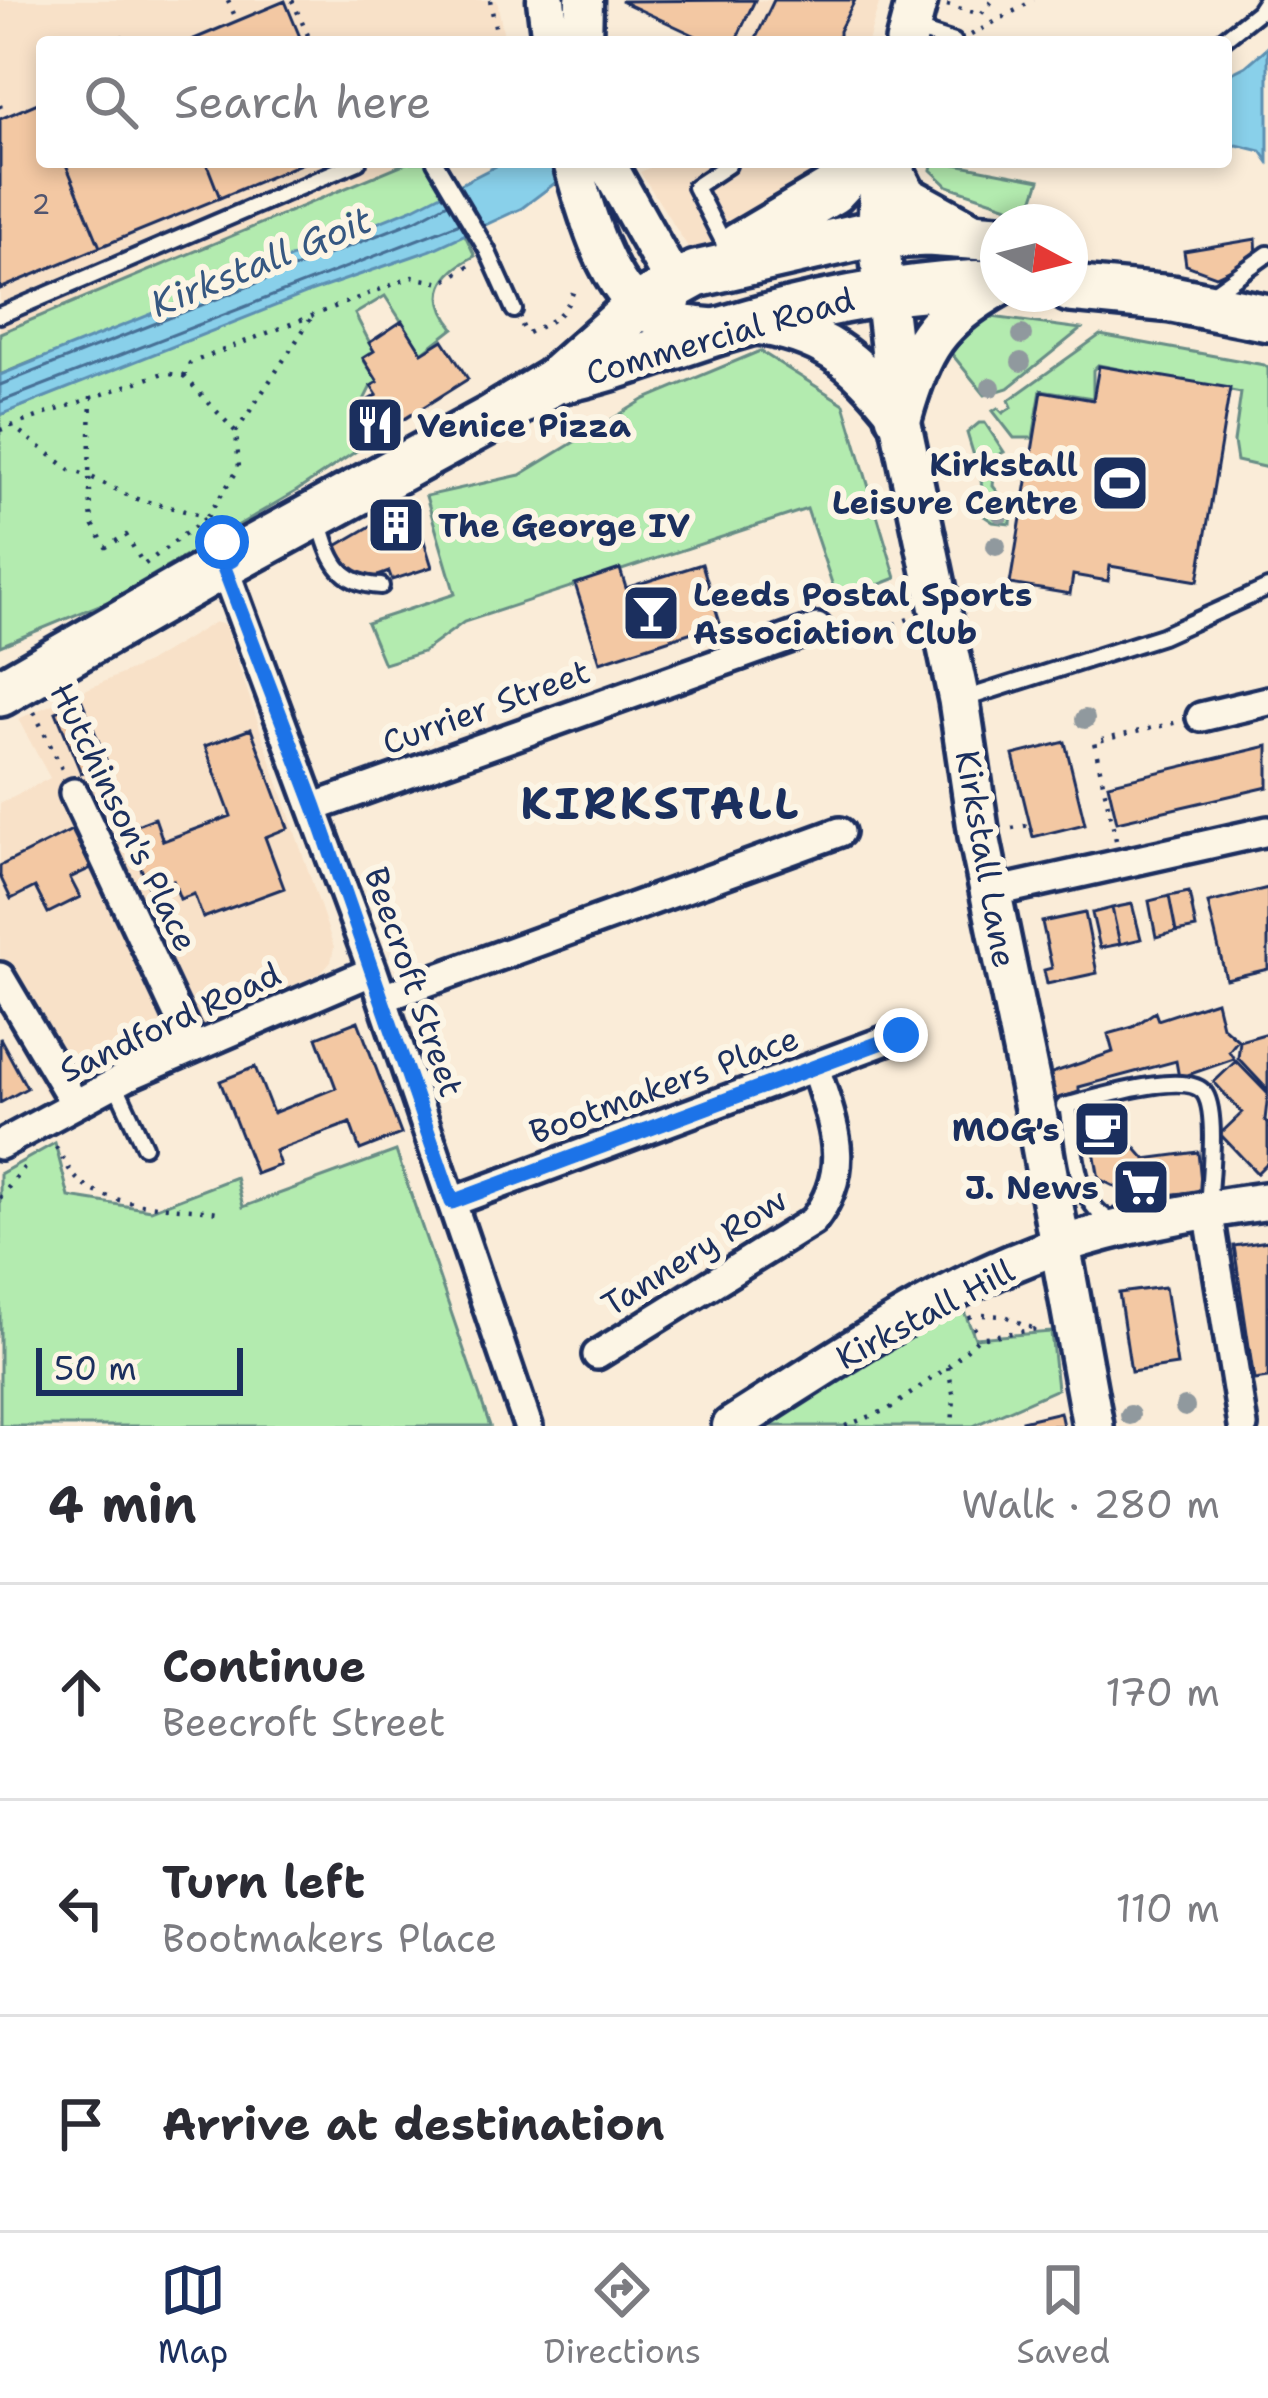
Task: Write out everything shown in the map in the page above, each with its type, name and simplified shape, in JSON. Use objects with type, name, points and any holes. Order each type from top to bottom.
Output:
[{"type":"main road","points":[[687,281],[832,191],[853,168]]},
{"type":"main road","name":"Kirkstall Lane","points":[[879,168],[870,235],[886,290],[899,416],[959,700],[990,893],[1052,1109],[1060,1245],[1093,1426]]},
{"type":"main road","points":[[892,168],[906,196],[980,233]]},
{"type":"main road","name":"Commercial Road","points":[[10,688],[228,562],[579,371],[687,281],[870,235],[980,237]]},
{"type":"main road","points":[[1088,263],[1185,302]]},
{"type":"main road","name":"Commercial Road","points":[[579,371],[886,290],[980,283]]},
{"type":"main road","points":[[1088,292],[1185,302],[1268,318]]},
{"type":"main road","points":[[899,416],[912,368],[933,332],[980,293]]},
{"type":"main road","points":[[738,326],[779,327],[818,339],[840,352],[899,416]]},
{"type":"street","points":[[546,0],[549,36]]},
{"type":"street","points":[[583,36],[584,0]]},
{"type":"street","points":[[579,371],[606,259],[590,168]]},
{"type":"street","points":[[592,168],[687,281],[738,326]]},
{"type":"street","points":[[606,259],[687,281]]},
{"type":"street","name":"Beecroft Street","points":[[228,562],[528,1426]]},
{"type":"street","name":"Currier Street","points":[[315,807],[818,628]]},
{"type":"street","points":[[1201,717],[1268,701]]},
{"type":"street","name":"Hutchinson's Place","points":[[74,793],[193,1047]]},
{"type":"street","points":[[990,893],[1268,831]]},
{"type":"street","points":[[382,998],[840,832]]},
{"type":"street","name":"Sandford Road","points":[[0,1145],[115,1083],[373,970]]},
{"type":"street","points":[[0,977],[75,1104]]},
{"type":"street","name":"Bootmakers Place","points":[[452,1202],[901,1035]]},
{"type":"street","name":"Tannery Row","points":[[597,1355],[813,1221],[825,1205],[839,1162],[815,1067]]},
{"type":"street","name":"Kirkstall Hill","points":[[731,1426],[957,1289],[1060,1245],[1208,1208],[1268,1201]]},
{"type":"street","points":[[1208,1208],[1244,1426]]},
{"type":"lane","points":[[1227,36],[1267,0]]},
{"type":"lane","points":[[918,18],[944,36]]},
{"type":"lane","points":[[0,315],[344,168]]},
{"type":"lane","points":[[439,168],[488,252],[514,310]]},
{"type":"lane","points":[[687,281],[695,187],[724,168]]},
{"type":"lane","points":[[1185,302],[1268,254]]},
{"type":"lane","points":[[318,514],[327,547],[346,579],[356,585],[381,586]]},
{"type":"lane","points":[[959,700],[1162,636],[1268,588]]},
{"type":"lane","points":[[115,1083],[144,1146]]},
{"type":"lane","points":[[1129,1227],[1107,1220],[1084,1192],[1052,1109],[1164,1083],[1194,1084],[1205,1093],[1210,1112],[1208,1208]]},
{"type":"path","points":[[228,0],[237,21]]},
{"type":"path","points":[[292,0],[308,36]]},
{"type":"path","points":[[490,0],[497,36]]},
{"type":"path","points":[[918,18],[981,14],[993,0]]},
{"type":"path","points":[[967,36],[1034,0]]},
{"type":"path","points":[[0,105],[4,117]]},
{"type":"path","points":[[184,376],[190,363],[412,277],[442,283],[488,252]]},
{"type":"path","points":[[526,334],[556,319],[569,306],[574,290]]},
{"type":"path","points":[[236,432],[313,316]]},
{"type":"path","points":[[0,430],[163,373],[184,376],[236,432],[239,468],[207,517]]},
{"type":"path","points":[[92,396],[88,476],[92,523],[106,547],[126,535],[144,565]]},
{"type":"path","points":[[11,424],[70,470],[134,498],[207,517],[228,562]]},
{"type":"path","points":[[860,636],[910,618]]},
{"type":"path","name":"Hutchinson's Place","points":[[10,688],[74,793]]},
{"type":"path","points":[[1121,863],[1094,742],[1201,717]]},
{"type":"path","points":[[50,1137],[78,1181],[112,1197],[150,1207],[176,1205],[218,1212]]},
{"type":"path","points":[[845,1426],[889,1408],[948,1367],[979,1338],[1031,1331],[1005,1316],[968,1314],[979,1338]]},
{"type":"path","points":[[948,1367],[955,1398],[952,1426]]},
{"type":"shaded area","points":[[0,0],[497,0],[504,36],[36,36],[36,168],[394,168],[0,333]]},
{"type":"shaded area","points":[[880,0],[870,36],[700,36],[621,1]]},
{"type":"shaded area","points":[[649,168],[830,168],[693,255],[640,172]]},
{"type":"shaded area","points":[[215,622],[225,625],[334,947],[331,962],[321,973],[173,1039],[51,1102],[0,1012],[0,803],[50,778],[18,719],[147,663]]},
{"type":"green space","points":[[394,168],[434,168],[475,256],[454,270],[442,286],[441,305],[454,328],[422,353],[385,296],[355,314],[374,351],[363,359],[378,382],[371,386],[355,418],[367,444],[295,492],[107,602],[0,646],[0,415],[71,386],[38,359],[0,375],[0,333]]},
{"type":"green space","points":[[931,168],[976,168],[1040,180],[1032,204],[1002,204],[948,186]]},
{"type":"green space","points":[[992,317],[1081,329],[1008,388],[985,395],[951,353],[977,324]]},
{"type":"green space","points":[[1100,335],[1268,368],[1268,468],[1237,461],[1234,442],[1241,393],[1098,365],[1093,370],[1093,398],[1041,390],[1033,438],[1014,438],[993,411],[998,408],[1003,413],[1012,407],[1009,400]]},
{"type":"green space","points":[[760,351],[844,404],[896,578],[838,601],[807,509],[464,622],[423,652],[384,664],[367,623],[455,594],[426,496],[520,475],[645,399]]},
{"type":"green space","points":[[985,423],[1004,452],[996,456],[993,486],[1012,510],[1011,524],[984,516],[981,479],[967,433]]},
{"type":"green space","points":[[55,1143],[69,1197],[151,1210],[236,1177],[243,1207],[396,1151],[490,1426],[0,1426],[0,1174]]},
{"type":"green space","points":[[963,1309],[975,1338],[1051,1332],[1057,1389],[973,1426],[761,1426],[861,1363]]},
{"type":"water","points":[[1268,47],[1268,161],[1261,151],[1232,146],[1232,73]]},
{"type":"water","points":[[492,168],[575,168],[522,208],[431,250],[310,292],[0,415],[0,375],[412,209]]},
{"type":"building","points":[[755,0],[738,36],[696,36],[621,1]]},
{"type":"building","points":[[774,0],[855,0],[839,36],[757,36]]},
{"type":"building","points":[[285,1],[300,36],[201,36]]},
{"type":"building","points":[[36,104],[36,168],[67,168],[100,247],[0,289],[0,119]]},
{"type":"building","points":[[67,168],[208,168],[220,198],[100,247]]},
{"type":"building","points":[[208,168],[291,168],[220,198]]},
{"type":"building","points":[[1256,239],[1257,257],[1216,276],[1186,265],[1184,251]]},
{"type":"building","points":[[402,321],[422,353],[443,340],[468,379],[379,435],[360,405],[377,395],[371,386],[378,382],[363,358],[374,351],[369,343]]},
{"type":"building","name":"Kirkstall Leisure Centre","points":[[1099,366],[1230,388],[1198,581],[1110,566],[1108,581],[1073,575],[1070,594],[1010,584],[1042,391],[1093,400]]},
{"type":"building","name":"The George IV","points":[[412,502],[432,567],[392,580],[389,572],[356,584],[333,548]]},
{"type":"building","name":"Leeds Postal Sports Association Club","points":[[702,564],[720,623],[600,662],[575,584],[620,569],[626,588]]},
{"type":"building","points":[[82,701],[107,762],[81,773],[56,712]]},
{"type":"building","points":[[251,729],[288,828],[265,837],[284,888],[203,918],[194,894],[180,899],[173,880],[149,889],[126,829],[155,818],[163,841],[231,816],[205,746]]},
{"type":"building","points":[[1065,742],[1085,824],[1033,837],[1013,755]]},
{"type":"building","points":[[1268,746],[1268,787],[1117,822],[1108,784]]},
{"type":"building","points":[[72,830],[91,868],[70,878],[80,897],[48,913],[35,887],[11,899],[0,866]]},
{"type":"building","points":[[1268,888],[1268,969],[1226,979],[1208,903]]},
{"type":"building","points":[[1189,892],[1196,928],[1176,932],[1169,896]]},
{"type":"building","points":[[1169,896],[1176,932],[1156,937],[1149,901]]},
{"type":"building","points":[[1132,904],[1141,939],[1120,944],[1112,908]]},
{"type":"building","points":[[1112,908],[1120,944],[1100,948],[1092,913]]},
{"type":"building","points":[[1085,913],[1097,973],[1047,984],[1044,970],[1052,968],[1042,922]]},
{"type":"building","points":[[1216,1001],[1222,1026],[1238,1040],[1229,1051],[1234,1059],[1179,1078],[1176,1061],[1079,1087],[1079,1092],[1054,1100],[1049,1074],[1113,1052],[1108,1034],[1133,1027],[1155,1012],[1158,1020]]},
{"type":"building","points":[[358,1021],[401,1134],[360,1150],[350,1123],[275,1151],[280,1165],[256,1174],[220,1081],[255,1067],[273,1113],[336,1088],[317,1037]]},
{"type":"building","points":[[1268,1033],[1268,1090],[1238,1058],[1240,1041]]},
{"type":"building","points":[[0,1038],[27,1088],[0,1103]]},
{"type":"building","points":[[1236,1061],[1268,1094],[1268,1162],[1257,1173],[1220,1134],[1242,1113],[1214,1082]]},
{"type":"building","points":[[1120,1111],[1125,1136],[1145,1159],[1198,1152],[1202,1191],[1139,1198],[1099,1179],[1088,1117]]},
{"type":"building","points":[[1268,1241],[1268,1378],[1254,1380],[1234,1246]]},
{"type":"building","points":[[1165,1287],[1177,1365],[1131,1372],[1119,1293]]},
{"type":"building","points":[[1060,1412],[1063,1426],[1023,1426],[1022,1421]]},
{"type":"place","name":"Venice Pizza","points":[[375,425]]},
{"type":"place","name":"Kirkstall Leisure Centre","points":[[1120,483]]},
{"type":"place","name":"The George IV","points":[[396,525]]},
{"type":"place","name":"Leeds Postal Sports Association Club","points":[[651,613]]},
{"type":"place","name":"MOG's","points":[[1102,1129]]},
{"type":"place","name":"J. News","points":[[1141,1187]]},
{"type":"district","name":"KIRKSTALL","points":[[661,803]]},
{"type":"route","points":[[222,542],[232,560],[223,565],[315,807],[452,1202],[901,1035]]},
{"type":"water label","name":"Kirkstall Goit","points":[[261,262]]}]
